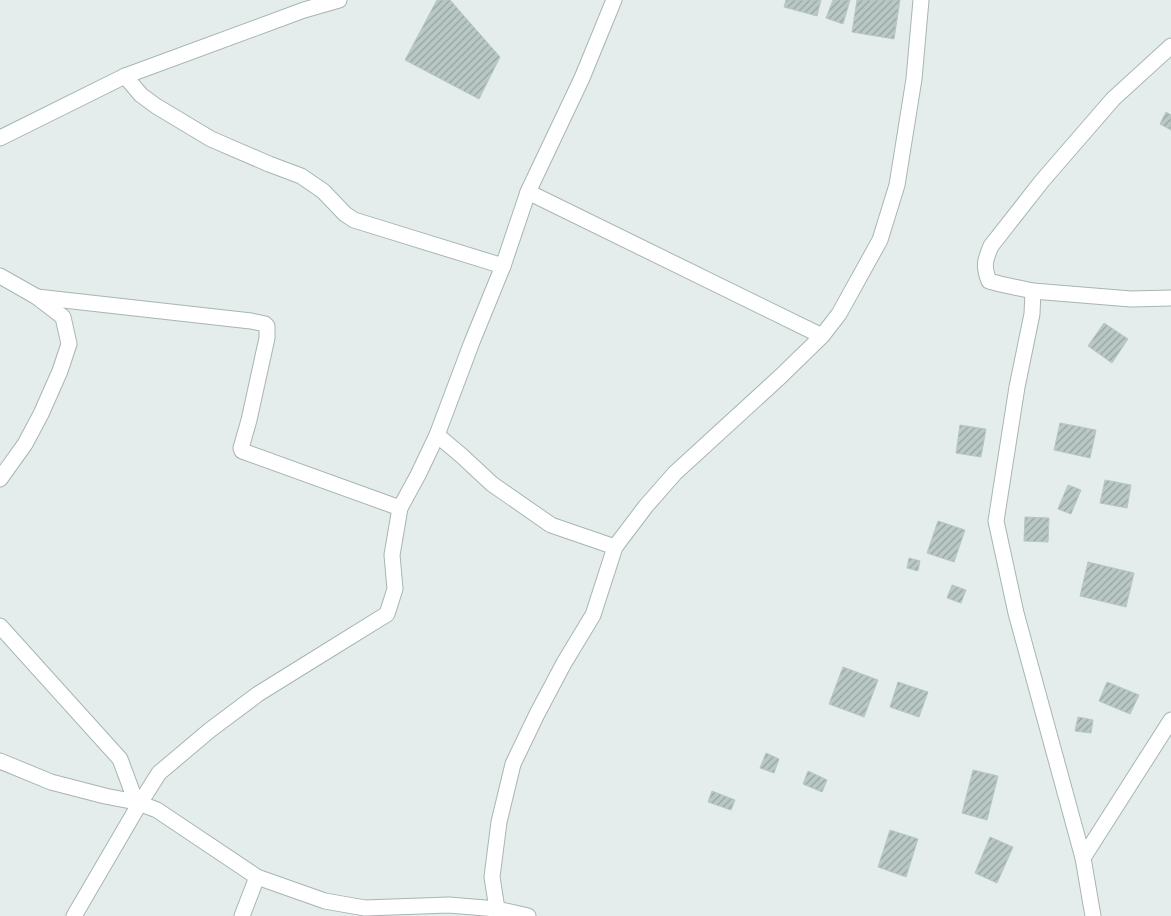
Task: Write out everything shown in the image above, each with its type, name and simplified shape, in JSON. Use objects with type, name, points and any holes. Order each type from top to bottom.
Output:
[{"type":"street","points":[[0,138],[125,76],[304,10],[339,0]]},
{"type":"street","points":[[74,916],[138,802],[159,773],[210,730],[258,694],[387,614],[395,589],[392,555],[400,508],[418,475],[436,435],[503,266],[528,192],[582,78],[614,0]]},
{"type":"street","points":[[496,913],[492,877],[499,822],[513,764],[536,714],[593,615],[615,547],[646,506],[675,473],[782,376],[822,336],[839,314],[880,240],[897,185],[914,80],[921,0]]},
{"type":"street","points":[[1171,46],[1113,99],[1042,181],[991,246],[985,258],[985,271],[989,281],[1000,284],[1034,291],[1131,298],[1171,298]]},
{"type":"street","points":[[125,76],[141,95],[156,106],[211,139],[301,176],[323,191],[345,214],[354,220],[503,266]]},
{"type":"street","points":[[528,192],[822,336]]},
{"type":"street","points":[[0,276],[38,297],[63,317],[69,344],[60,371],[41,414],[25,444],[0,479]]},
{"type":"street","points":[[1034,291],[1032,314],[1017,387],[996,521],[1016,613],[1083,858],[1093,916]]},
{"type":"street","points":[[38,297],[265,324],[267,326],[267,338],[241,448],[242,451],[400,508]]},
{"type":"street","points":[[436,435],[492,484],[551,525],[615,547]]},
{"type":"street","points":[[0,626],[120,759],[138,802]]},
{"type":"street","points":[[1083,858],[1171,720]]},
{"type":"street","points":[[0,761],[52,782],[105,796],[138,802],[157,810],[256,877],[325,901],[364,908],[449,905],[528,916]]},
{"type":"street","points":[[242,916],[256,877]]},
{"type":"building","points":[[437,0],[450,0],[500,57],[479,99],[405,60]]},
{"type":"building","points":[[786,0],[821,0],[817,16],[784,7]]},
{"type":"building","points":[[833,0],[850,0],[843,24],[826,18]]},
{"type":"building","points":[[857,0],[900,0],[894,39],[852,32]]},
{"type":"building","points":[[1166,112],[1171,115],[1171,130],[1160,124]]},
{"type":"building","points":[[1104,323],[1128,339],[1112,363],[1088,346]]},
{"type":"building","points":[[1060,423],[1096,430],[1090,458],[1054,450]]},
{"type":"building","points":[[960,425],[986,429],[981,457],[956,453]]},
{"type":"building","points":[[1105,480],[1131,485],[1127,508],[1100,503]]},
{"type":"building","points":[[1068,485],[1081,490],[1071,514],[1058,509]]},
{"type":"building","points":[[1025,517],[1049,518],[1048,542],[1024,541]]},
{"type":"building","points":[[938,521],[965,530],[954,562],[927,553]]},
{"type":"building","points":[[909,558],[920,561],[918,571],[907,568]]},
{"type":"building","points":[[1088,562],[1134,573],[1126,607],[1080,596]]},
{"type":"building","points":[[952,585],[966,590],[961,603],[947,598]]},
{"type":"building","points":[[843,667],[878,680],[864,717],[829,704]]},
{"type":"building","points":[[898,682],[928,692],[919,717],[890,707]]},
{"type":"building","points":[[1107,682],[1139,695],[1130,714],[1099,701]]},
{"type":"building","points":[[1078,717],[1093,720],[1091,733],[1075,731]]},
{"type":"building","points":[[766,753],[779,759],[774,773],[760,768]]},
{"type":"building","points":[[973,770],[998,776],[987,820],[962,813]]},
{"type":"building","points":[[808,771],[827,780],[822,792],[803,784]]},
{"type":"building","points":[[712,791],[735,800],[731,810],[708,802]]},
{"type":"building","points":[[890,830],[918,839],[906,877],[878,867]]},
{"type":"building","points":[[990,837],[1013,847],[997,883],[975,873]]}]
